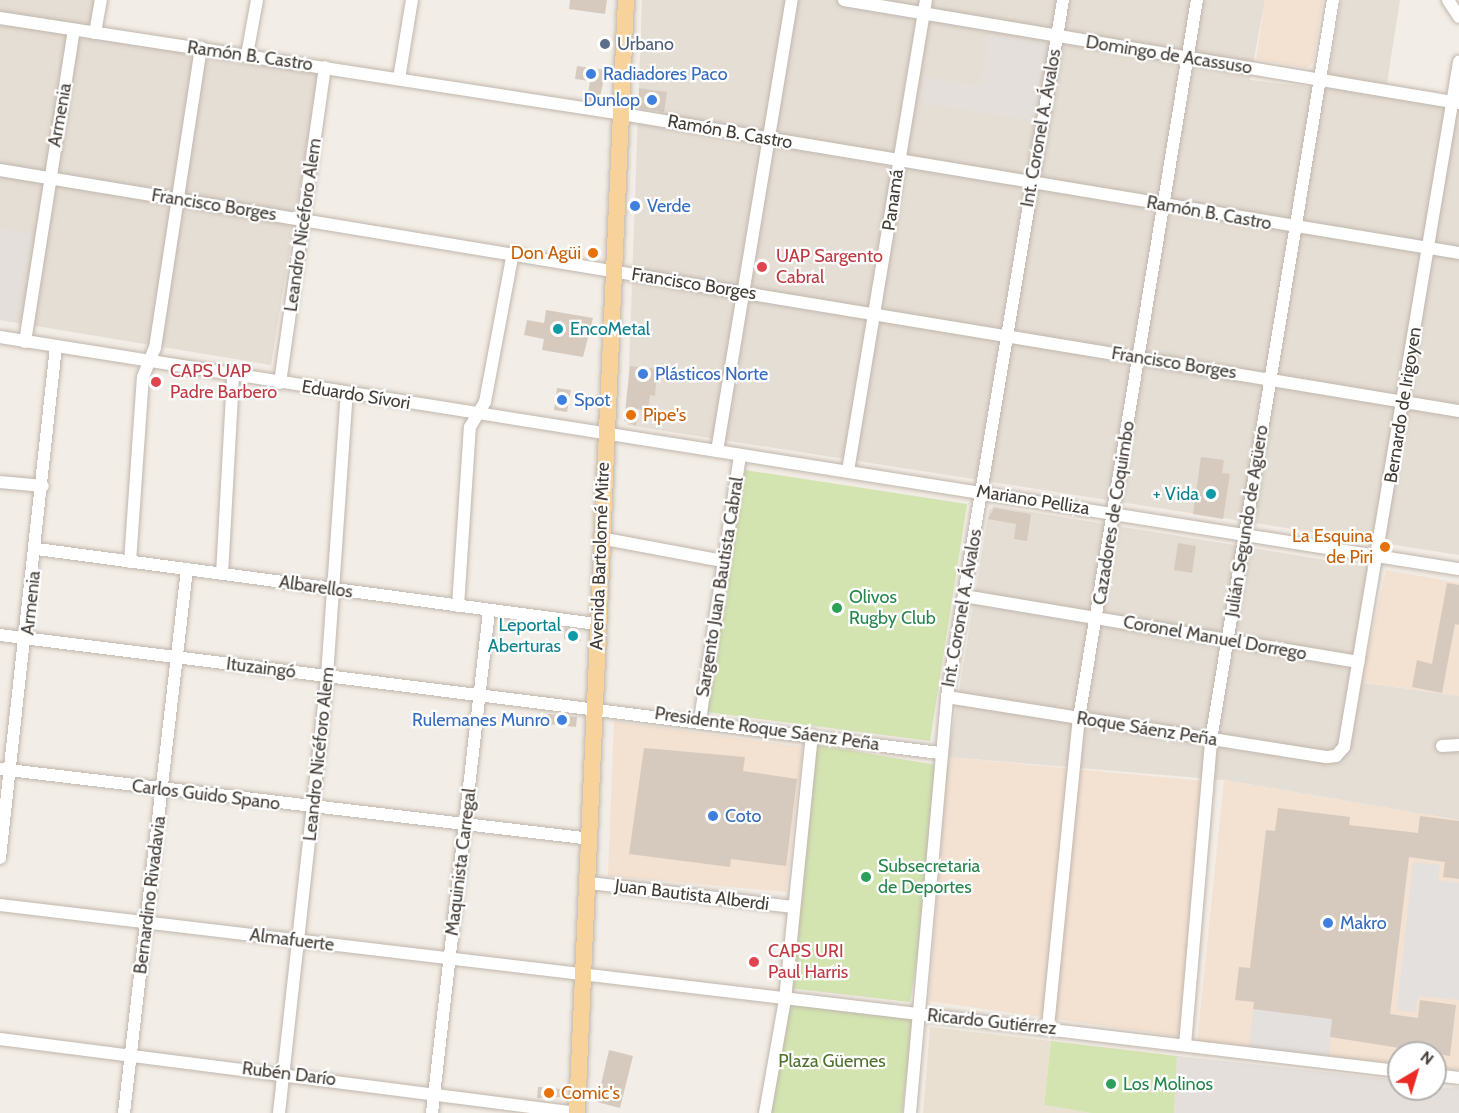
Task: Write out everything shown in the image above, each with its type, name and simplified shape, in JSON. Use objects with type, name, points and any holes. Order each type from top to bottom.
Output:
[{"type":"main road","name":"Avenida Bartolomé Mitre","points":[[577,1113],[591,839],[596,624],[615,270],[626,0]]},
{"type":"street","points":[[95,33],[101,0]]},
{"type":"street","points":[[247,55],[257,0]]},
{"type":"street","points":[[399,79],[412,0]]},
{"type":"street","name":"Sargento Juan Bautista Cabral","points":[[717,451],[792,0]]},
{"type":"street","name":"Domingo de Acassuso","points":[[844,0],[1456,103]]},
{"type":"street","name":"Panamá","points":[[848,471],[876,314],[926,0]]},
{"type":"street","name":"Int. Coronel A. Ávalos","points":[[910,1113],[916,1014],[947,697],[1063,0]]},
{"type":"street","name":"Cazadores de Coquimbo","points":[[1048,1027],[1079,718],[1098,618],[1197,0]]},
{"type":"street","name":"Julián Segundo de Agüero","points":[[1185,1045],[1211,740],[1333,0]]},
{"type":"street","points":[[1448,0],[1459,17]]},
{"type":"street","name":"Ramón B. Castro","points":[[0,18],[622,114],[1032,184],[1459,253]]},
{"type":"street","name":"Armenia","points":[[25,342],[74,30]]},
{"type":"street","points":[[130,562],[147,361],[155,348],[176,199],[201,48]]},
{"type":"street","name":"Bernardo de Irigoyen","points":[[1344,747],[1379,556],[1428,249],[1456,103],[1459,62]]},
{"type":"street","name":"Leandro Nicéforo Alem","points":[[280,383],[325,67]]},
{"type":"street","name":"Francisco Borges","points":[[0,170],[1404,400],[1459,411]]},
{"type":"street","points":[[458,606],[470,427],[485,402],[513,253]]},
{"type":"street","name":"Eduardo Sívori","points":[[0,337],[606,435]]},
{"type":"street","name":"Armenia","points":[[0,858],[5,770],[27,638],[56,347]]},
{"type":"street","points":[[222,574],[233,375]]},
{"type":"street","name":"Leandro Nicéforo Alem","points":[[279,1113],[315,808],[334,589],[347,393]]},
{"type":"street","name":"Mariano Pelliza","points":[[606,435],[982,492],[1459,569]]},
{"type":"street","name":"Sargento Juan Bautista Cabral","points":[[700,720],[740,455]]},
{"type":"street","points":[[0,482],[43,486]]},
{"type":"street","points":[[600,538],[723,561]]},
{"type":"street","name":"Albarellos","points":[[37,549],[596,624]]},
{"type":"street","name":"Bernardino Rivadavia","points":[[124,1113],[187,569]]},
{"type":"street","name":"Coronel Manuel Dorrego","points":[[964,596],[1359,662]]},
{"type":"street","name":"Maquinista Carregal","points":[[432,1113],[489,611]]},
{"type":"street","name":"Ituzaingó","points":[[0,634],[176,658],[594,707]]},
{"type":"street","name":"Roque Sáenz Peña","points":[[947,697],[1327,758],[1336,756],[1344,747]]},
{"type":"street","name":"Presidente Roque Sáenz Peña","points":[[594,707],[940,753]]},
{"type":"street","points":[[765,1113],[785,1000],[812,735]]},
{"type":"street","points":[[1442,746],[1459,745]]},
{"type":"street","name":"Carlos Guido Spano","points":[[5,770],[591,839]]},
{"type":"street","name":"Juan Bautista Alberdi","points":[[589,884],[794,907]]},
{"type":"street","name":"Almafuerte","points":[[0,905],[584,977]]},
{"type":"street","name":"Ricardo Gutiérrez","points":[[584,977],[1048,1027],[1387,1070]]},
{"type":"street","name":"Rubén Darío","points":[[0,1039],[284,1072],[577,1113]]},
{"type":"shaded area","points":[[0,0],[98,0],[92,39],[319,70],[271,365],[0,320]]},
{"type":"shaded area","points":[[642,0],[1265,0],[1250,80],[1326,89],[1341,0],[1400,0],[1385,96],[1459,108],[1459,555],[627,425]]},
{"type":"shaded area","points":[[1265,0],[1323,0],[1313,63],[1307,68],[1256,59]]},
{"type":"shaded area","points":[[989,34],[1043,42],[1046,47],[1033,121],[920,102],[924,77],[980,86]]},
{"type":"shaded area","points":[[0,228],[31,233],[16,322],[0,320]]},
{"type":"shaded area","points":[[994,506],[1368,567],[1351,681],[1459,696],[1459,820],[1224,780],[948,757],[989,510]]},
{"type":"shaded area","points":[[1386,570],[1459,583],[1459,696],[1361,682]]},
{"type":"shaded area","points":[[614,721],[803,747],[786,892],[608,876]]},
{"type":"shaded area","points":[[948,757],[1204,781],[1181,1037],[929,1001]]},
{"type":"shaded area","points":[[1224,780],[1459,820],[1459,1070],[1447,1068],[1447,1041],[1387,1041],[1387,1063],[1197,1044]]},
{"type":"shaded area","points":[[1413,862],[1440,865],[1438,880],[1459,883],[1459,1000],[1418,996],[1415,1012],[1397,1010]]},
{"type":"shaded area","points":[[1253,1009],[1332,1019],[1329,1057],[1249,1049]]},
{"type":"shaded area","name":"Los Molinos","points":[[930,1027],[1051,1041],[1044,1105],[1091,1113],[923,1113]]},
{"type":"shaded area","points":[[1177,1056],[1387,1079],[1387,1101],[1447,1101],[1447,1087],[1459,1087],[1459,1113],[1174,1113]]},
{"type":"green space","name":"Olivos Rugby Club","points":[[745,470],[967,504],[930,741],[707,712]]},
{"type":"green space","name":"Subsecretaria de Deportes","points":[[817,745],[949,767],[910,1002],[788,988]]},
{"type":"green space","name":"Plaza Güemes","points":[[785,1001],[914,1017],[902,1113],[771,1113]]},
{"type":"green space","name":"Los Molinos","points":[[1051,1041],[1177,1056],[1174,1113],[1091,1113],[1044,1105]]},
{"type":"building","points":[[570,0],[607,0],[605,14],[569,9]]},
{"type":"building","name":"Radiadores Paco","points":[[577,66],[606,70],[599,101],[587,100],[590,81],[575,79]]},
{"type":"building","name":"Dunlop","points":[[639,88],[667,92],[664,112],[639,108]]},
{"type":"building","name":"EncoMetal","points":[[546,310],[593,318],[583,357],[542,350],[544,339],[524,335],[527,320],[544,323]]},
{"type":"building","points":[[630,366],[657,369],[655,396],[650,395],[648,411],[637,409],[636,426],[624,421]]},
{"type":"building","name":"Spot","points":[[557,388],[571,390],[567,412],[554,410]]},
{"type":"building","name":"+ Vida","points":[[1201,457],[1224,460],[1222,473],[1230,474],[1223,519],[1193,514]]},
{"type":"building","points":[[994,508],[1031,514],[1027,541],[1014,539],[1016,524],[988,519]]},
{"type":"building","points":[[1178,543],[1196,546],[1192,573],[1174,570]]},
{"type":"building","points":[[1447,583],[1459,585],[1459,625],[1455,624],[1442,693],[1412,687],[1417,660],[1432,664]]},
{"type":"building","name":"Leportal Aberturas","points":[[565,628],[579,630],[581,641],[564,639]]},
{"type":"building","name":"Rulemanes Munro","points":[[548,714],[577,717],[576,727],[547,724]]},
{"type":"building","name":"Coto","points":[[644,748],[745,757],[743,771],[797,779],[786,866],[731,859],[730,867],[629,854]]},
{"type":"building","name":"Makro","points":[[1278,808],[1350,817],[1349,825],[1418,833],[1420,816],[1459,821],[1459,879],[1443,877],[1445,862],[1409,857],[1390,1014],[1418,1018],[1420,1000],[1456,1005],[1450,1056],[1447,1056],[1447,1041],[1387,1041],[1387,1046],[1330,1037],[1332,1019],[1253,1009],[1254,1002],[1235,1000],[1239,967],[1250,968],[1266,830],[1275,831]]},
{"type":"building","points":[[609,1050],[633,1056],[620,1108],[597,1102]]},
{"type":"building","name":"Comic's","points":[[538,1087],[561,1089],[560,1097],[537,1098]]},
{"type":"place","name":"Urbano","points":[[605,44]]},
{"type":"place","name":"Radiadores Paco","points":[[591,74]]},
{"type":"place","name":"Dunlop","points":[[652,100]]},
{"type":"place","name":"Verde","points":[[635,206]]},
{"type":"place","name":"Don Agüi","points":[[593,253]]},
{"type":"place","name":"UAP Sargento Cabral","points":[[762,267]]},
{"type":"place","name":"EncoMetal","points":[[558,329]]},
{"type":"place","name":"Plásticos Norte","points":[[643,374]]},
{"type":"place","name":"CAPS UAP Padre Barbero","points":[[156,382]]},
{"type":"place","name":"Spot","points":[[562,400]]},
{"type":"place","name":"Pipe's","points":[[631,415]]},
{"type":"place","name":"+ Vida","points":[[1211,494]]},
{"type":"place","name":"La Esquina de Piri","points":[[1385,547]]},
{"type":"place","name":"Olivos Rugby Club","points":[[837,608]]},
{"type":"place","name":"Leportal Aberturas","points":[[573,636]]},
{"type":"place","name":"Rulemanes Munro","points":[[562,720]]},
{"type":"place","name":"Coto","points":[[713,816]]},
{"type":"place","name":"Subsecretaria de Deportes","points":[[866,877]]},
{"type":"place","name":"Makro","points":[[1328,923]]},
{"type":"place","name":"CAPS URI Paul Harris","points":[[754,962]]},
{"type":"place","name":"Los Molinos","points":[[1111,1084]]},
{"type":"place","name":"Comic's","points":[[549,1093]]}]
